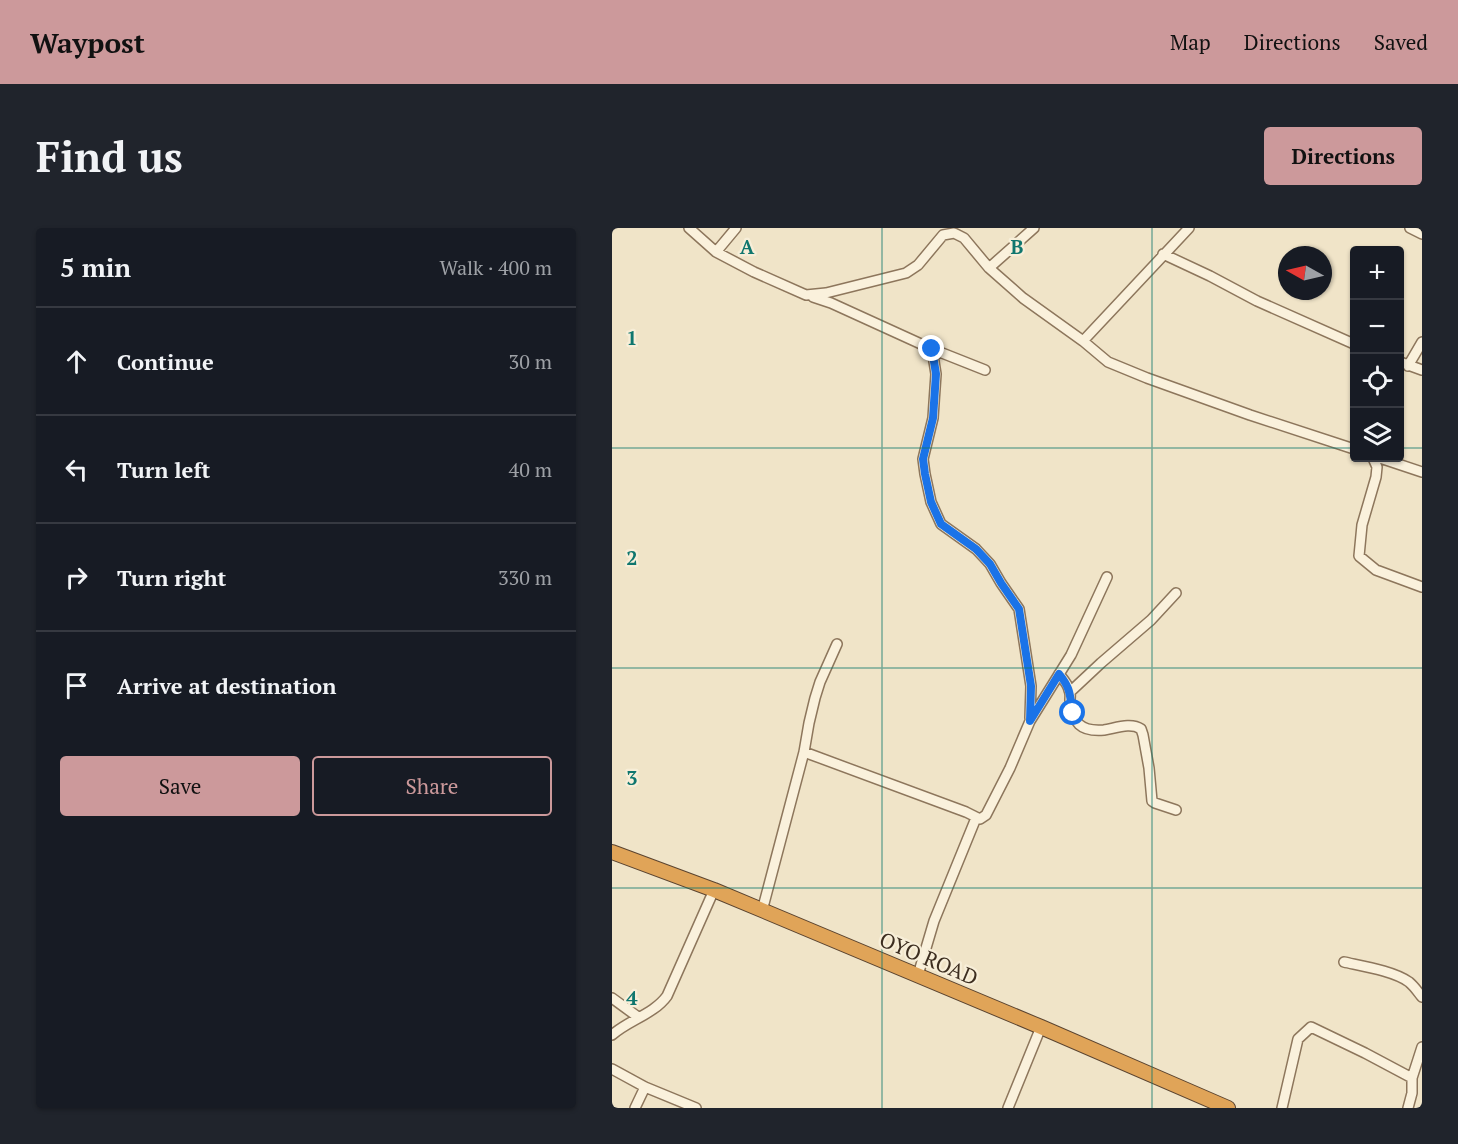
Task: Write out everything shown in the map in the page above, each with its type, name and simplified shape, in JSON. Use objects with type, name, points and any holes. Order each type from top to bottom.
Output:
[{"type":"highway","name":"OYO ROAD","points":[[612,852],[714,890],[1228,1108]]},
{"type":"street","points":[[689,228],[716,252],[754,272],[806,295],[831,303],[932,349],[985,369]]},
{"type":"street","points":[[716,252],[736,228]]},
{"type":"street","points":[[989,268],[1034,228]]},
{"type":"street","points":[[1083,340],[1189,228]]},
{"type":"street","points":[[1410,228],[1422,234]]},
{"type":"street","points":[[806,295],[826,294],[906,273],[918,265],[944,235],[952,231],[964,238],[989,268],[1023,298],[1083,340],[1108,362],[1250,415],[1350,448]]},
{"type":"street","points":[[1163,254],[1257,301],[1350,342]]},
{"type":"street","points":[[1422,342],[1404,364],[1422,370]]},
{"type":"street","points":[[932,349],[936,374],[933,418],[923,459],[931,502],[941,524],[976,549],[990,564],[1019,609],[1031,686],[1030,721]]},
{"type":"street","points":[[1375,462],[1377,467],[1376,477],[1362,525],[1359,556],[1376,570],[1422,587]]},
{"type":"street","points":[[1392,462],[1422,472]]},
{"type":"street","points":[[804,752],[980,819],[986,815],[1010,768],[1030,721],[1071,655],[1107,577]]},
{"type":"street","points":[[1070,692],[1151,620],[1176,593]]},
{"type":"street","points":[[762,911],[804,752],[808,723],[815,698],[837,644]]},
{"type":"street","points":[[1059,674],[1070,692],[1077,723],[1084,729],[1093,731],[1132,725],[1141,729],[1149,768],[1152,801],[1176,810]]},
{"type":"street","points":[[918,975],[934,921],[976,818]]},
{"type":"street","points":[[612,1035],[654,1009],[667,996],[714,890]]},
{"type":"street","points":[[1344,962],[1398,976],[1410,983],[1422,997]]},
{"type":"street","points":[[612,998],[638,1017]]},
{"type":"street","points":[[1008,1108],[1041,1027]]},
{"type":"street","points":[[1282,1108],[1298,1039],[1311,1027],[1412,1078]]},
{"type":"street","points":[[1408,1108],[1412,1093],[1412,1078],[1422,1047]]},
{"type":"street","points":[[612,1069],[645,1087],[696,1108]]},
{"type":"street","points":[[635,1108],[645,1087]]},
{"type":"route","points":[[932,349],[936,374],[933,418],[923,459],[931,502],[941,524],[976,549],[990,564],[1019,609],[1031,686],[1030,721],[1059,674],[1070,692],[1073,713]]}]
